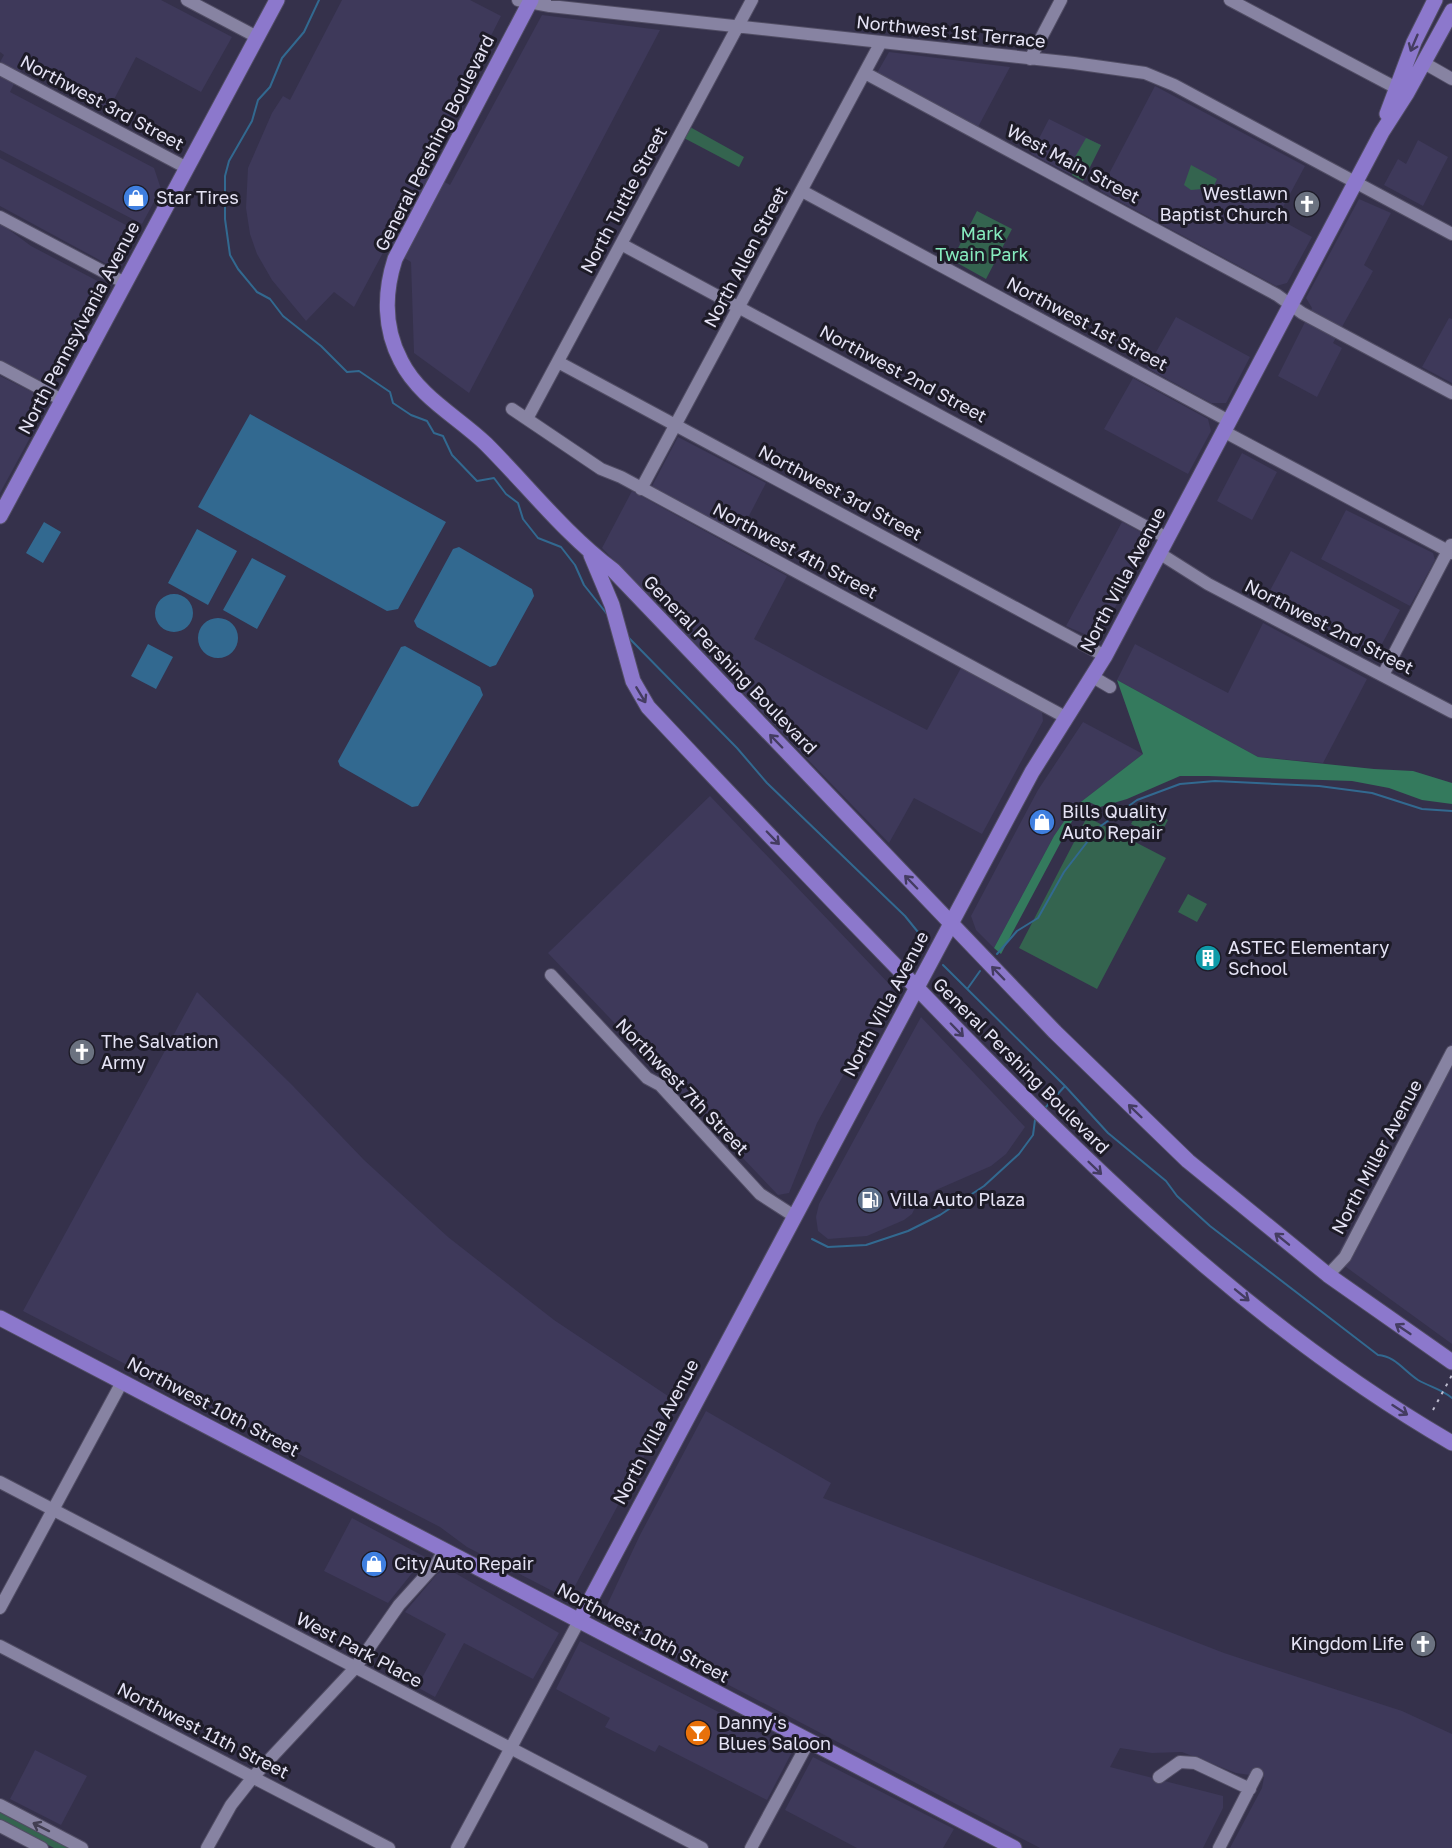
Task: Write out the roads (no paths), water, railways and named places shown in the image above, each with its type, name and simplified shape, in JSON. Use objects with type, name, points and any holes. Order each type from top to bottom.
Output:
[{"type":"main road","name":"North Pennsylvania Avenue","points":[[0,516],[277,0]]},
{"type":"main road","points":[[1401,90],[1435,0]]},
{"type":"main road","name":"General Pershing Boulevard","points":[[526,1],[395,259],[388,287],[387,318],[398,356],[417,384],[485,444],[589,553],[613,570],[1055,1032],[1188,1161],[1328,1275],[1452,1362]]},
{"type":"main road","points":[[1401,90],[1424,63],[1452,11]]},
{"type":"main road","name":"North Villa Avenue","points":[[579,1621],[1032,772],[1094,677],[1382,132],[1401,90]]},
{"type":"main road","name":"General Pershing Boulevard","points":[[589,553],[609,595],[633,681],[648,707],[994,1069],[1140,1211],[1287,1331],[1376,1395],[1452,1443]]},
{"type":"main road","points":[[614,614],[627,602],[644,603]]},
{"type":"main road","name":"Northwest 10th Street","points":[[0,1318],[1014,1848]]},
{"type":"street","points":[[187,0],[257,37]]},
{"type":"street","name":"North Tuttle Street","points":[[528,417],[752,0]]},
{"type":"street","points":[[1030,59],[1062,0]]},
{"type":"street","points":[[1230,0],[1401,90]]},
{"type":"street","name":"Northwest 1st Terrace","points":[[526,1],[1130,70],[1154,76],[1452,234]]},
{"type":"street","name":"North Allen Street","points":[[641,489],[881,42]]},
{"type":"street","points":[[1424,63],[1452,79]]},
{"type":"street","name":"Northwest 3rd Street","points":[[0,69],[187,168]]},
{"type":"street","name":"West Main Street","points":[[866,73],[1452,393]]},
{"type":"street","name":"Northwest 1st Street","points":[[802,191],[1451,549]]},
{"type":"street","points":[[0,217],[125,283]]},
{"type":"street","name":"Northwest 2nd Street","points":[[621,244],[1167,538]]},
{"type":"street","name":"Northwest 3rd Street","points":[[558,362],[1105,656]]},
{"type":"street","points":[[0,368],[62,400]]},
{"type":"street","name":"Northwest 4th Street","points":[[512,409],[528,417],[601,469],[1067,718]]},
{"type":"street","points":[[1383,675],[1451,549]]},
{"type":"street","name":"Northwest 2nd Street","points":[[1159,553],[1208,585],[1452,712]]},
{"type":"street","points":[[1094,677],[1110,687]]},
{"type":"street","name":"Northwest 7th Street","points":[[551,975],[647,1078],[660,1085],[760,1194],[794,1216]]},
{"type":"street","name":"North Miller Avenue","points":[[1328,1275],[1345,1257],[1452,1052]]},
{"type":"street","points":[[0,1608],[122,1382]]},
{"type":"street","name":"West Park Place","points":[[0,1482],[702,1848]]},
{"type":"street","points":[[207,1848],[231,1805],[253,1777],[355,1668],[399,1605],[437,1563],[444,1550]]},
{"type":"street","name":"North Villa Avenue","points":[[457,1848],[579,1621]]},
{"type":"street","name":"Northwest 11th Street","points":[[0,1646],[389,1848]]},
{"type":"street","points":[[751,1848],[809,1741]]},
{"type":"street","points":[[1159,1777],[1180,1762],[1195,1763],[1250,1789]]},
{"type":"street","points":[[1219,1848],[1257,1774]]},
{"type":"street","points":[[0,1805],[82,1848]]},
{"type":"street","points":[[0,1826],[42,1848]]},
{"type":"water","points":[[250,414],[446,522],[398,609],[387,611],[198,507]]},
{"type":"water","points":[[44,522],[61,532],[43,563],[26,553]]},
{"type":"water","points":[[197,529],[237,551],[208,605],[168,583]]},
{"type":"water","points":[[459,547],[532,589],[534,596],[496,665],[490,667],[417,627],[414,621],[453,549]]},
{"type":"water","points":[[252,558],[286,576],[257,629],[223,610]]},
{"type":"water","points":[[174,594],[188,599],[193,613],[188,627],[174,632],[160,627],[155,613],[160,599]]},
{"type":"water","points":[[218,618],[226,619],[232,624],[237,630],[237,646],[232,652],[226,657],[218,658],[210,657],[204,652],[199,646],[198,638],[199,630],[204,624],[210,619]]},
{"type":"water","points":[[148,644],[173,657],[156,689],[131,676]]},
{"type":"water","points":[[405,646],[480,687],[483,695],[418,806],[412,807],[340,766],[338,761],[401,647]]},
{"type":"waterway","points":[[319,0],[304,32],[282,58],[270,87],[258,100],[252,121],[229,161],[225,176],[225,219],[230,255],[257,292],[270,299],[283,316],[321,346],[347,372],[359,371],[390,392],[393,403],[411,415],[427,421],[434,433],[443,436],[452,455],[477,481],[494,478],[506,494],[518,503],[523,519],[538,538],[561,547],[575,565],[584,585],[607,614]]},
{"type":"waterway","points":[[629,638],[737,748],[767,783],[905,916],[926,942]]},
{"type":"waterway","points":[[997,954],[1017,931],[1038,918],[1064,872],[1098,828],[1137,800],[1180,784],[1215,781],[1319,786],[1372,793],[1422,809],[1452,811]]},
{"type":"waterway","points":[[943,965],[1065,1086],[1108,1133],[1166,1181],[1177,1196],[1210,1226],[1378,1355],[1389,1358],[1418,1380],[1452,1398]]},
{"type":"waterway","points":[[968,988],[980,971]]},
{"type":"waterway","points":[[1045,1108],[1065,1086]]},
{"type":"waterway","points":[[812,1239],[828,1247],[866,1245],[908,1231],[940,1215],[984,1186],[1019,1154],[1033,1135],[1035,1120]]},
{"type":"railway","points":[[1433,1410],[1452,1375]]},
{"type":"place","name":"Star Tires","points":[[136,198]]},
{"type":"place","name":"Westlawn Baptist Church","points":[[1307,204]]},
{"type":"place","name":"Bills Quality Auto Repair","points":[[1042,822]]},
{"type":"place","name":"ASTEC Elementary School","points":[[1208,958]]},
{"type":"place","name":"The Salvation Army","points":[[82,1052]]},
{"type":"place","name":"Villa Auto Plaza","points":[[870,1200]]},
{"type":"place","name":"City Auto Repair","points":[[374,1564]]},
{"type":"place","name":"Kingdom Life","points":[[1423,1644]]},
{"type":"place","name":"Danny's Blues Saloon","points":[[698,1733]]},
{"type":"park label","name":"Mark Twain Park","points":[[982,244]]}]
